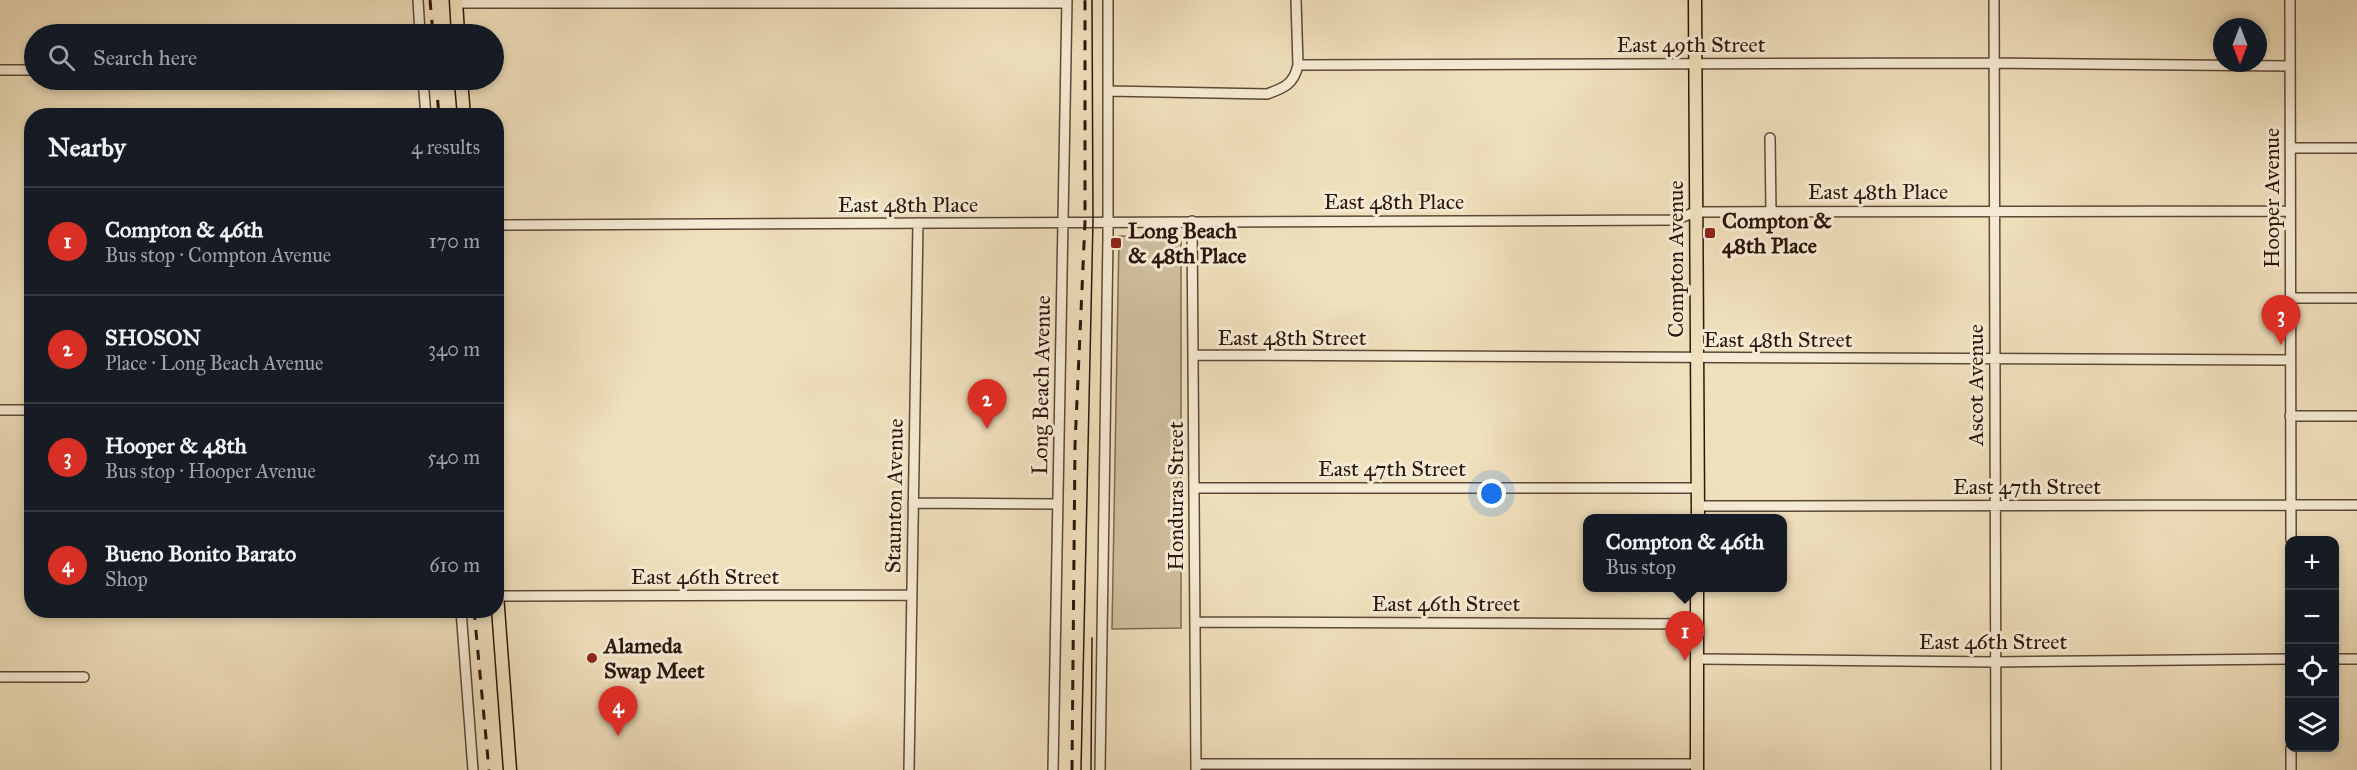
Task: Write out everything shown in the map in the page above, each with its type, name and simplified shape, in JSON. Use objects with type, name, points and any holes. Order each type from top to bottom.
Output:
[{"type":"main road","name":"Compton Avenue","points":[[1695,0],[1698,512]]},
{"type":"main road","points":[[456,2],[457,24]]},
{"type":"main road","points":[[462,90],[463,108]]},
{"type":"main road","points":[[1697,592],[1697,767]]},
{"type":"main road","points":[[500,618],[510,770]]},
{"type":"street","points":[[418,0],[419,24]]},
{"type":"street","points":[[1100,770],[1108,221],[1108,0]]},
{"type":"street","points":[[1108,91],[1267,94],[1286,88],[1295,77],[1298,65],[1296,0]]},
{"type":"street","name":"Ascot Avenue","points":[[1994,0],[1996,770]]},
{"type":"street","name":"Hooper Avenue","points":[[2290,0],[2291,536]]},
{"type":"street","points":[[456,2],[1067,2]]},
{"type":"street","name":"Long Beach Avenue","points":[[1053,770],[1067,2]]},
{"type":"street","name":"East 49th Street","points":[[1298,65],[1993,63],[2290,66]]},
{"type":"street","points":[[0,70],[24,70]]},
{"type":"street","points":[[424,90],[425,108]]},
{"type":"street","points":[[1770,138],[1771,212]]},
{"type":"street","points":[[2290,148],[2357,148]]},
{"type":"street","name":"East 48th Place","points":[[504,225],[1674,220],[1696,212],[2290,211]]},
{"type":"street","name":"Honduras Street","points":[[1192,221],[1196,767]]},
{"type":"street","name":"Staunton Avenue","points":[[909,770],[918,223]]},
{"type":"street","points":[[2290,298],[2357,298]]},
{"type":"street","name":"East 48th Street","points":[[1194,355],[2290,360]]},
{"type":"street","points":[[0,410],[24,410]]},
{"type":"street","points":[[2290,416],[2357,416]]},
{"type":"street","name":"East 47th Street","points":[[1194,488],[1698,488]]},
{"type":"street","points":[[913,503],[1058,504]]},
{"type":"street","name":"East 47th Street","points":[[1698,512],[1994,506],[2357,504]]},
{"type":"street","name":"East 46th Street","points":[[504,596],[912,595]]},
{"type":"street","points":[[461,618],[473,770]]},
{"type":"street","name":"East 46th Street","points":[[1195,622],[1697,624]]},
{"type":"street","name":"East 46th Street","points":[[1697,659],[1995,662],[2285,659]]},
{"type":"street","points":[[2339,659],[2357,659]]},
{"type":"street","points":[[0,677],[84,677]]},
{"type":"street","points":[[2291,752],[2291,770]]},
{"type":"street","points":[[1196,767],[1697,767]]},
{"type":"shaded area","points":[[1119,236],[1181,236],[1181,628],[1112,629]]},
{"type":"tram line","points":[[1081,770],[1093,221],[1092,0]]},
{"type":"tram line","points":[[1091,770],[1092,638]]},
{"type":"railway","points":[[430,0],[432,24]]},
{"type":"railway","points":[[1072,770],[1075,445],[1085,222],[1085,0]]},
{"type":"railway","points":[[437,90],[438,108]]},
{"type":"railway","points":[[475,618],[489,770]]},
{"type":"place","name":"Compton & 48th Place","points":[[1710,233]]},
{"type":"place","name":"Long Beach & 48th Place","points":[[1116,243]]},
{"type":"place","name":"Hooper & 48th","points":[[2281,345]]},
{"type":"place","name":"SHOSON","points":[[987,429]]},
{"type":"place","name":"Alameda Swap Meet","points":[[592,658]]},
{"type":"place","name":"Compton & 46th","points":[[1685,661]]},
{"type":"place","name":"Bueno Bonito Barato","points":[[618,736]]}]
